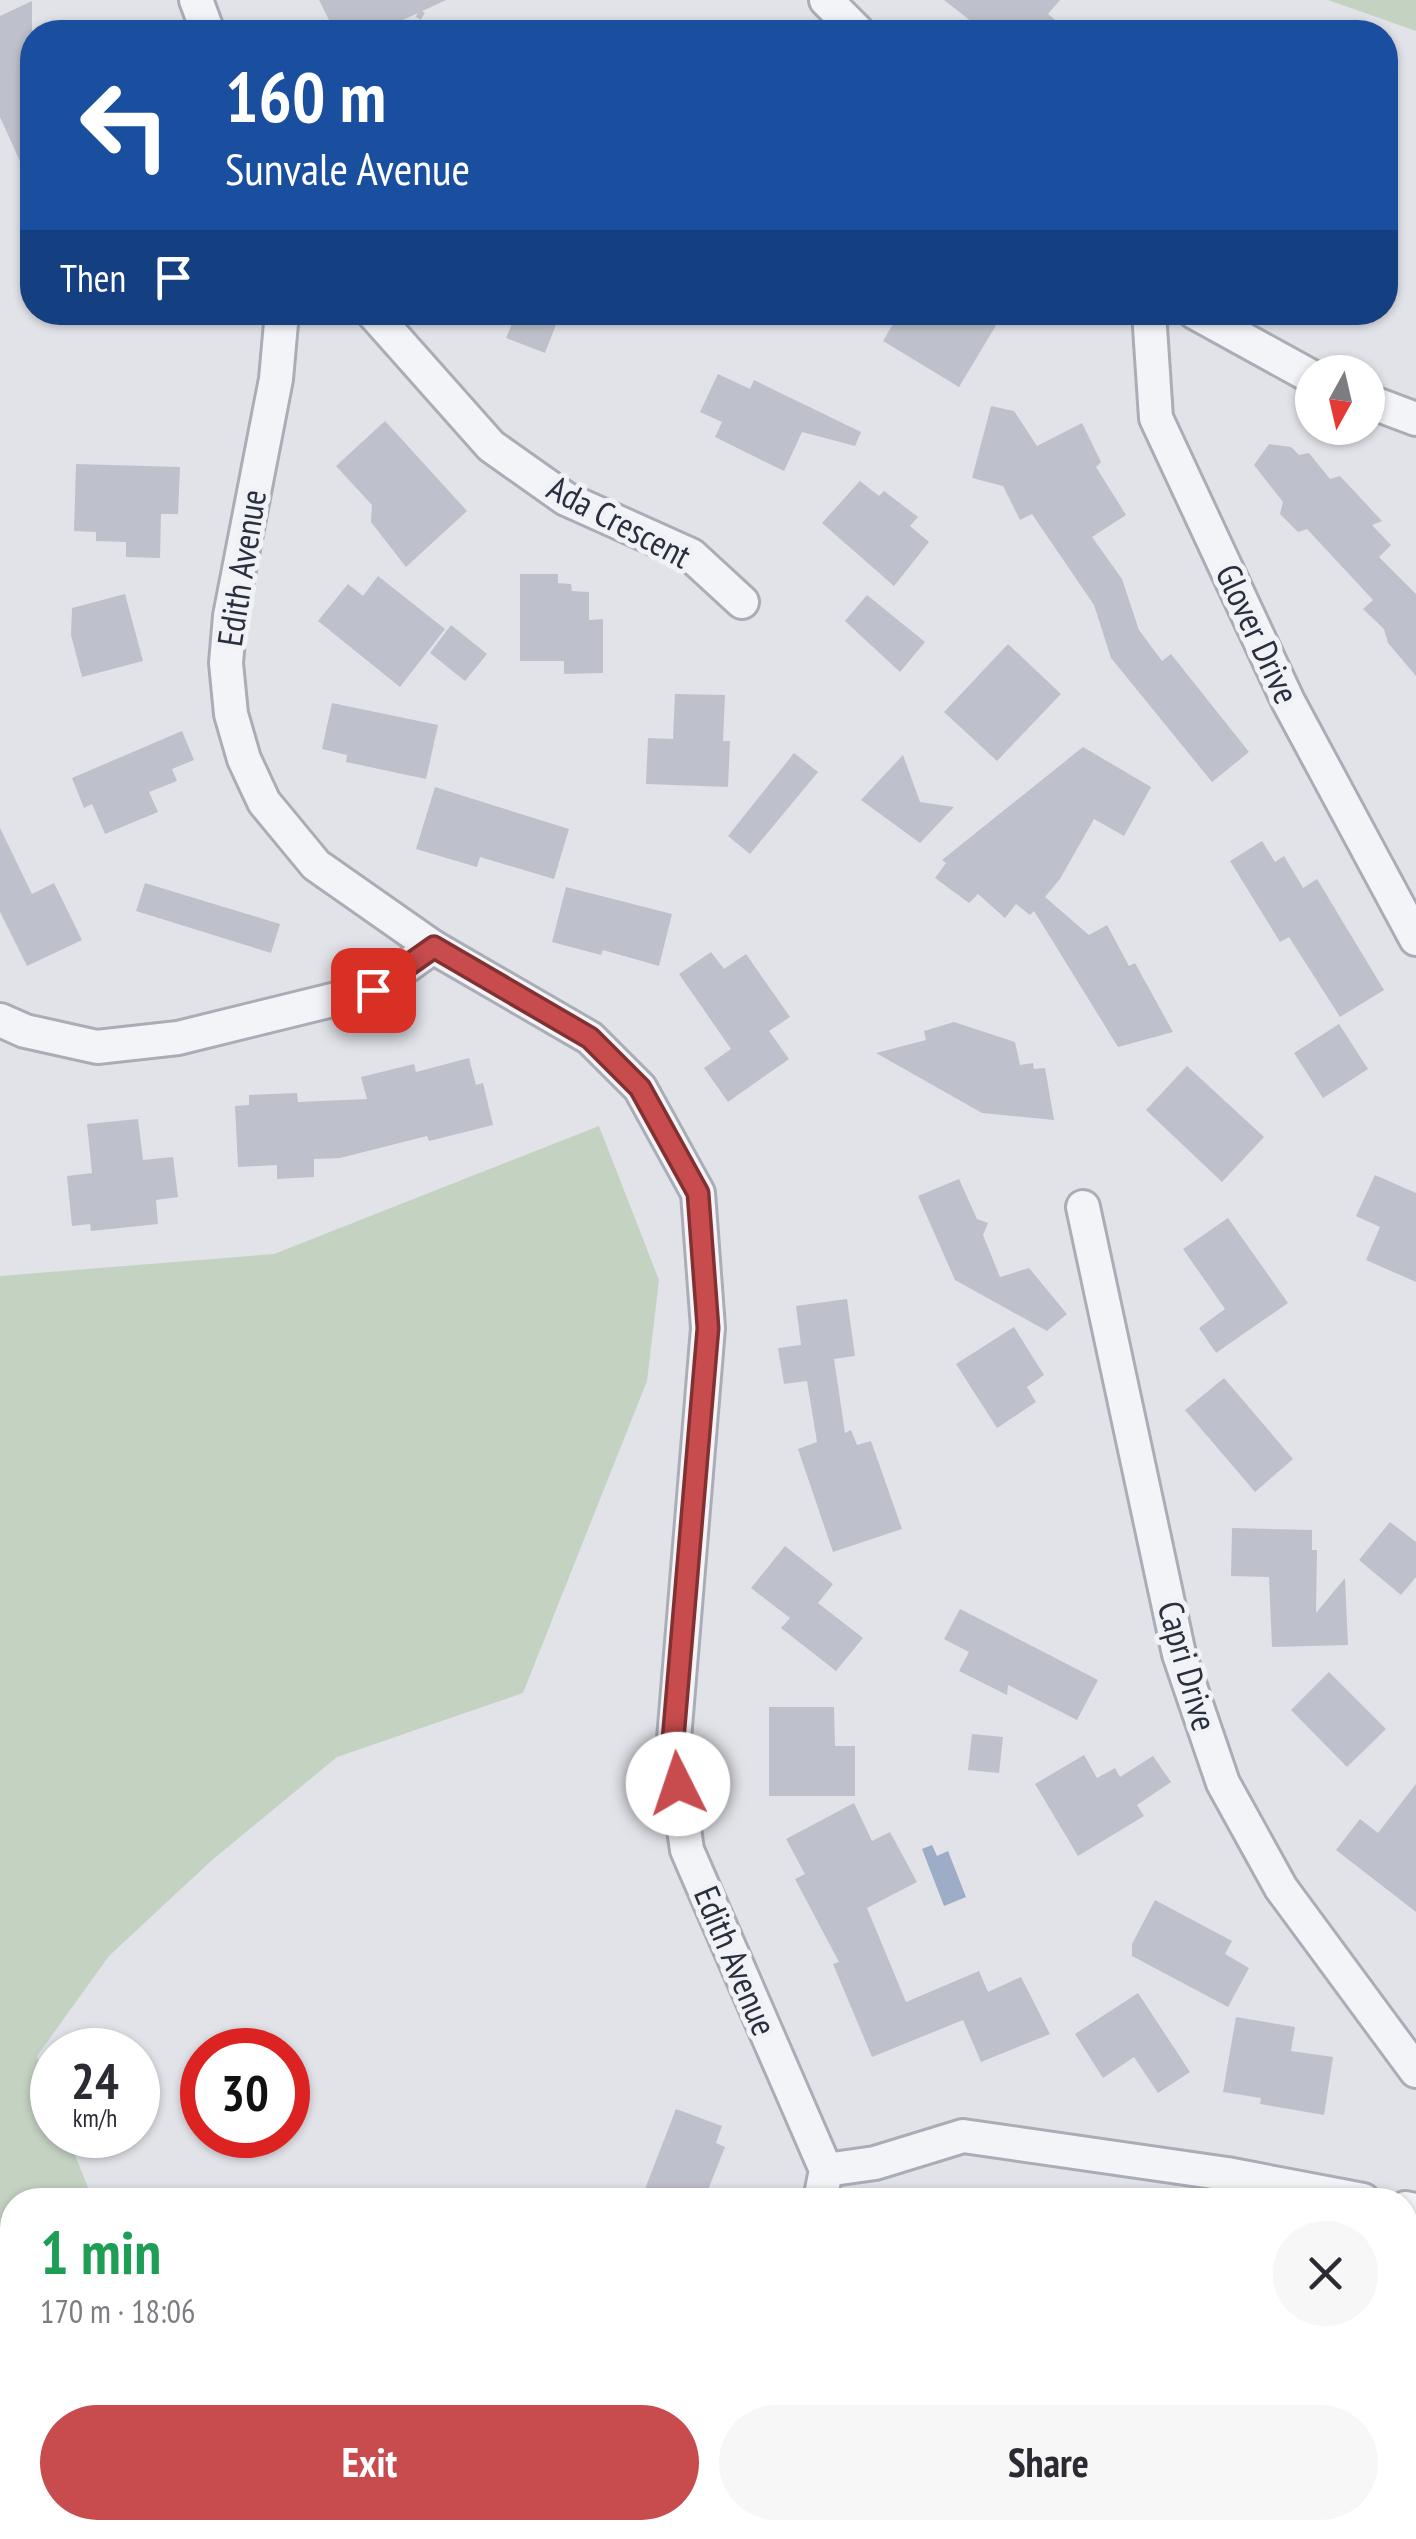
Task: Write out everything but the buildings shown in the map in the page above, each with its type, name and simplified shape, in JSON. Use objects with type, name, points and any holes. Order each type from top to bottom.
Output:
[{"type":"street","points":[[826,0],[846,20]]},
{"type":"street","name":"Edith Avenue","points":[[281,325],[276,379],[230,616],[226,663],[231,714],[244,759],[264,802],[316,865],[434,947],[590,1038],[640,1088],[698,1193],[708,1328],[672,1752],[687,1850],[823,2185]]},
{"type":"street","name":"Ada Crescent","points":[[384,325],[491,446],[566,499],[691,555],[742,602]]},
{"type":"street","name":"Glover Drive","points":[[1150,325],[1156,418],[1288,701],[1416,938]]},
{"type":"street","points":[[1218,325],[1295,368]]},
{"type":"street","points":[[1385,408],[1416,420]]},
{"type":"street","points":[[0,1020],[25,1032],[96,1047],[178,1038],[373,990],[434,947]]},
{"type":"street","name":"Capri Drive","points":[[1083,1208],[1178,1654],[1223,1783],[1280,1888],[1416,2072]]},
{"type":"street","points":[[823,2185],[875,2163],[963,2136],[1300,2188]]},
{"type":"green space","points":[[1328,0],[1416,0],[1416,31],[1398,25],[1398,20],[1385,20]]},
{"type":"green space","points":[[599,1126],[659,1280],[647,1381],[523,1693],[337,1757],[211,1861],[109,1956],[57,2028],[30,2028],[30,2158],[76,2158],[88,2188],[0,2188],[0,1276],[274,1254]]},
{"type":"water","points":[[932,1845],[937,1856],[948,1851],[966,1897],[944,1906],[922,1849]]},
{"type":"route","points":[[373,990],[434,947],[590,1038],[640,1088],[698,1193],[708,1328],[672,1752],[678,1784]]}]
